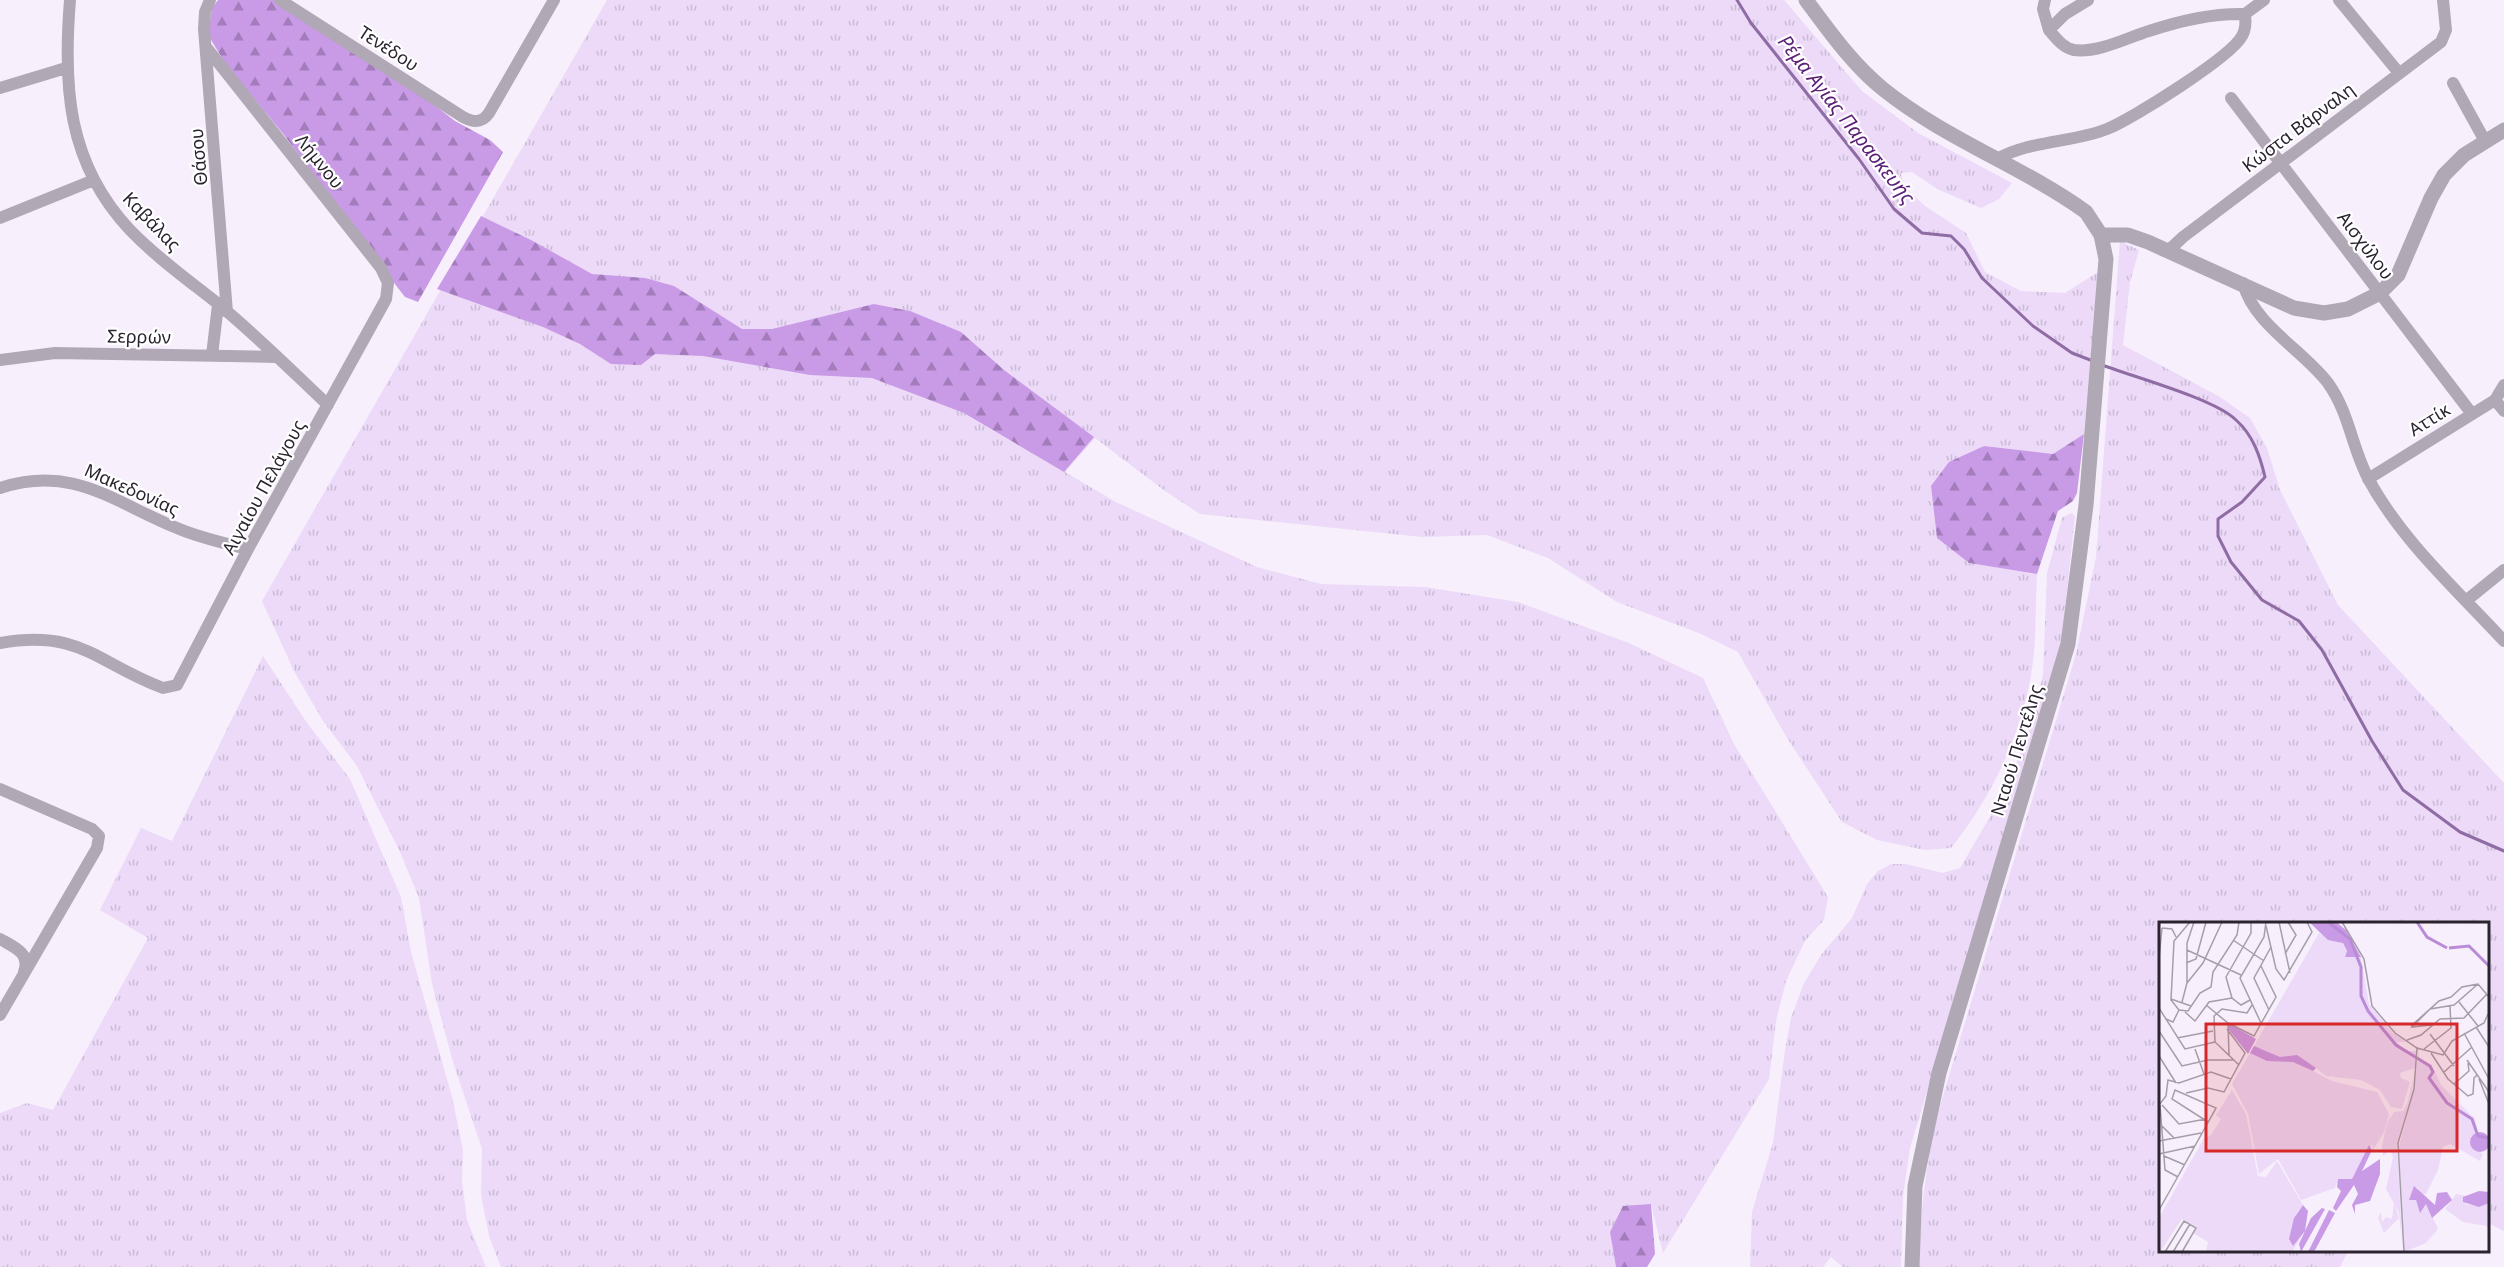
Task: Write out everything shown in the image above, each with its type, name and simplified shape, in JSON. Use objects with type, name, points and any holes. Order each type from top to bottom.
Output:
[{"type":"street","name":"Καβάλας","points":[[70,0],[66,68],[72,123],[83,157],[94,180],[132,232],[223,308],[328,405]]},
{"type":"street","name":"Θάσου","points":[[210,0],[204,18],[223,308],[212,355]]},
{"type":"street","name":"Τενέδου","points":[[280,0],[464,117],[480,121],[489,113],[554,0]]},
{"type":"street","points":[[1806,0],[1838,42],[1882,88],[1909,108],[2086,212],[2101,236],[2128,235],[2243,283],[2294,308],[2324,313],[2348,309],[2380,293],[2398,275],[2405,262],[2440,180],[2454,164],[2504,130]]},
{"type":"street","points":[[2045,0],[2043,9],[2049,30],[2058,42],[2071,50],[2087,50],[2207,16],[2245,14],[2264,0]]},
{"type":"street","points":[[2049,30],[2065,14],[2088,0]]},
{"type":"street","points":[[2339,0],[2399,73]]},
{"type":"street","name":"Κώστα Βάρναλη","points":[[2168,251],[2183,237],[2441,42],[2446,30],[2443,0]]},
{"type":"street","points":[[1997,159],[2020,149],[2069,141],[2108,129],[2142,111],[2208,67],[2241,38],[2246,24],[2245,14]]},
{"type":"street","name":"Λήμνου","points":[[206,47],[381,268],[389,287],[384,304]]},
{"type":"street","points":[[0,88],[66,68]]},
{"type":"street","points":[[2453,83],[2485,141]]},
{"type":"street","name":"Αισχύλου","points":[[2231,98],[2472,414]]},
{"type":"street","points":[[0,218],[94,180]]},
{"type":"street","name":"Νταού Πεντέλης","points":[[1912,1267],[1914,1186],[1939,1073],[2068,644],[2079,575],[2106,271],[2101,236]]},
{"type":"street","points":[[2243,283],[2251,304],[2312,364],[2329,386],[2346,417],[2368,479],[2414,544],[2504,640]]},
{"type":"street","name":"Αιγαίου Πελάγους","points":[[0,642],[40,638],[69,644],[100,656],[155,685],[165,688],[174,687],[182,678],[248,549],[384,304]]},
{"type":"street","name":"Σερρών","points":[[0,360],[55,352],[277,357]]},
{"type":"street","name":"Αττίκ","points":[[2368,479],[2495,400],[2504,385]]},
{"type":"street","points":[[2495,400],[2504,411]]},
{"type":"street","name":"Μακεδονίας","points":[[0,488],[36,480],[76,483],[108,495],[186,532],[248,549]]},
{"type":"street","points":[[2467,600],[2504,570]]},
{"type":"street","points":[[0,789],[92,829],[99,836],[97,848],[40,950],[0,1015]]},
{"type":"street","points":[[0,939],[24,955],[26,961],[22,976]]},
{"type":"street","points":[[0,949],[15,948]]},
{"type":"green space","points":[[218,0],[274,0],[428,100],[455,121],[490,140],[503,152],[418,302],[405,297],[284,135],[225,63],[208,35],[212,8]]},
{"type":"green space","points":[[607,0],[1784,0],[1862,91],[1918,133],[2012,183],[1999,199],[1981,208],[1937,189],[1912,172],[1901,173],[1904,186],[1925,206],[1966,233],[1985,272],[2021,291],[2065,293],[2098,272],[2084,434],[2053,454],[1984,446],[1931,486],[1937,538],[1969,563],[2037,574],[2033,663],[2020,721],[1991,788],[1951,848],[1925,850],[1877,840],[1842,822],[1787,738],[1738,652],[1701,634],[1617,602],[1548,558],[1487,535],[1422,537],[1200,514],[1165,491],[1095,438],[1065,472],[1116,502],[1257,567],[1321,584],[1425,587],[1518,602],[1629,643],[1703,678],[1734,744],[1828,897],[1824,920],[1805,941],[1786,981],[1776,1021],[1769,1079],[1663,1253],[1651,1204],[1610,1232],[1616,1267],[501,1267],[489,1236],[481,1195],[482,1149],[453,1062],[432,984],[419,898],[400,852],[357,766],[323,721],[294,671],[262,601]]},
{"type":"green space","points":[[481,216],[531,240],[592,274],[645,278],[674,286],[742,329],[772,329],[874,304],[910,311],[961,332],[1004,370],[1094,437],[1064,472],[964,413],[872,378],[810,375],[703,356],[655,354],[641,365],[611,364],[580,344],[543,327],[437,289]]},
{"type":"green space","points":[[2120,241],[2139,250],[2130,282],[2123,345],[2220,397],[2250,418],[2267,448],[2280,490],[2338,605],[2504,783],[2504,1231],[2489,1224],[2489,922],[2159,922],[2159,1252],[2348,1252],[2340,1267],[1919,1267],[1924,1188],[1939,1109],[2076,654],[2096,557]]},
{"type":"green space","points":[[2084,434],[2077,493],[2073,501],[2058,511],[2037,574],[1969,563],[1937,538],[1931,486],[1949,462],[1984,446],[2053,454]]},
{"type":"green space","points":[[2071,513],[2075,516],[2062,637],[2055,667],[1910,1148],[1903,1196],[1901,1267],[1843,1267],[1831,1257],[1823,1267],[1750,1267],[1752,1212],[1773,1143],[1791,1018],[1804,983],[1821,955],[1852,918],[1867,884],[1878,871],[1891,864],[1906,864],[1943,873],[1960,868],[2002,796],[2027,738],[2043,676],[2047,573],[2062,518]]},
{"type":"green space","points":[[263,656],[307,723],[350,779],[401,897],[411,952],[452,1097],[463,1150],[462,1180],[467,1220],[486,1267],[0,1267],[0,1113],[27,1103],[53,1110],[148,938],[100,910],[141,828],[172,841]]},
{"type":"green space","points":[[1651,1204],[1655,1254],[1647,1267],[1616,1267],[1610,1232],[1623,1206]]},
{"type":"waterway","name":"Ρέμα Αγίας Παρασκευής","points":[[1737,0],[1751,23],[1859,159],[1894,209],[1922,233],[1951,236],[1964,249],[1982,278],[2033,326],[2072,353],[2093,361]]},
{"type":"waterway","name":"Ρέμα Αγίας Παρασκευής","points":[[2102,365],[2211,404],[2226,412],[2247,432],[2255,446],[2265,477],[2242,502],[2218,519],[2218,536],[2231,562],[2262,600],[2299,621],[2322,650],[2372,741],[2403,790],[2460,832],[2504,851]]}]
